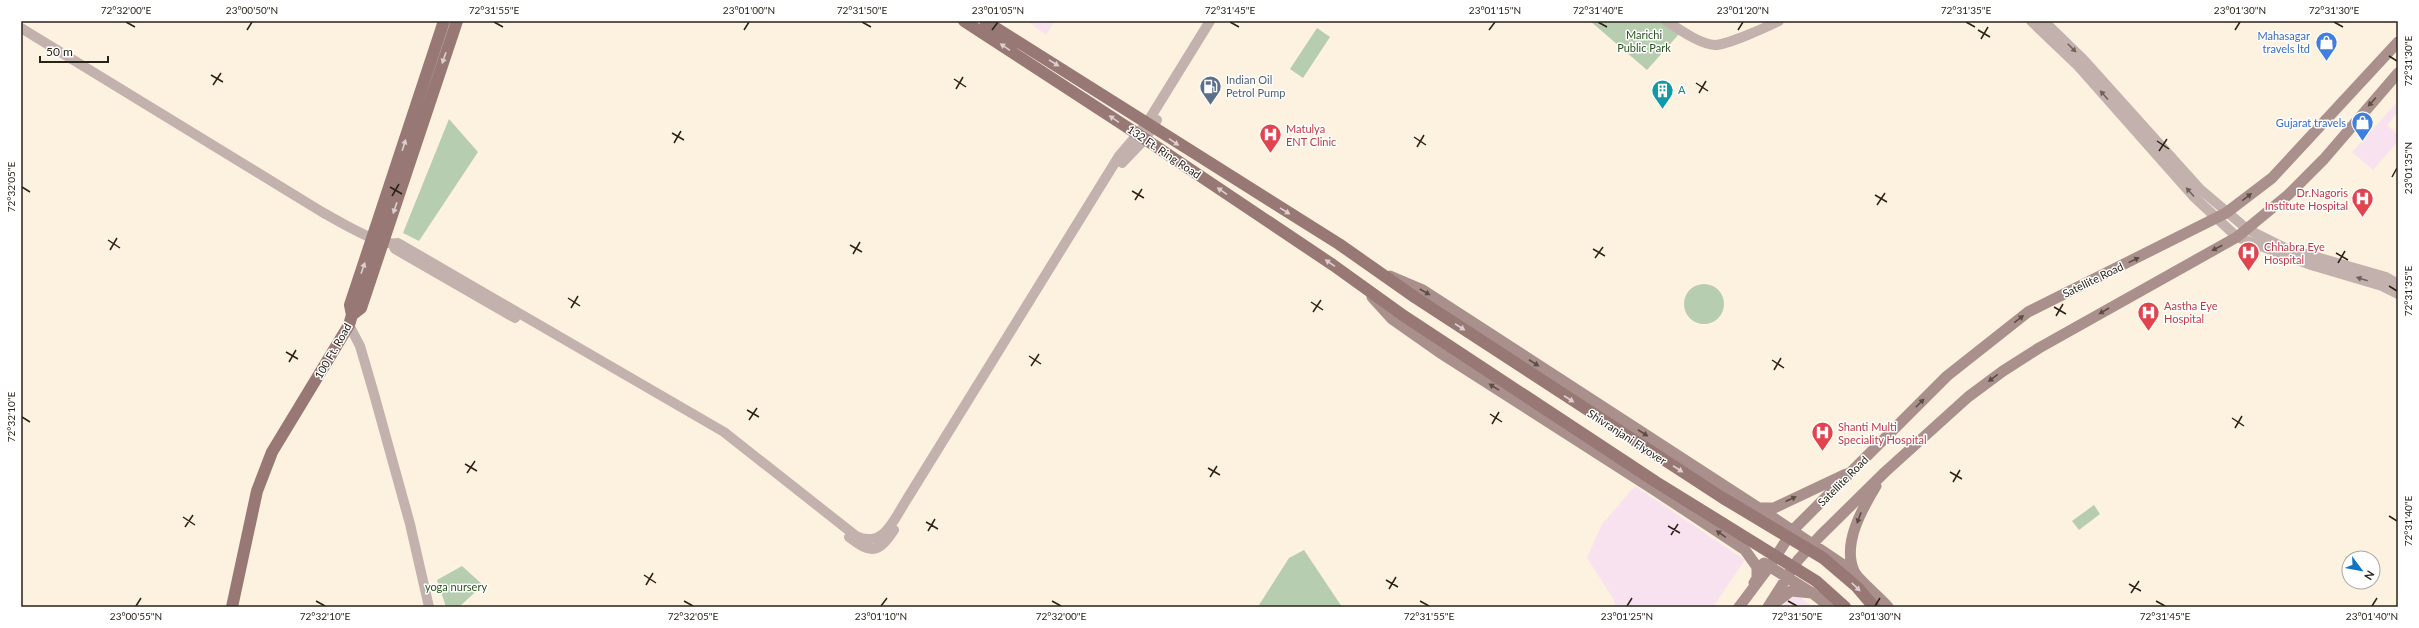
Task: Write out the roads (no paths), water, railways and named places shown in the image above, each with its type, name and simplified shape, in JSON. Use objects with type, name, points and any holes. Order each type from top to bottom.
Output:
[{"type":"main road","name":"100 Ft. Road","points":[[233,607],[257,491],[272,452],[350,320],[350,305],[383,241],[444,21]]},
{"type":"main road","points":[[383,241],[456,21]]},
{"type":"main road","name":"132 Ft. Ring Road","points":[[964,21],[1142,137],[1362,286]]},
{"type":"main road","name":"132 Ft. Ring Road","points":[[985,21],[1377,270]]},
{"type":"main road","name":"Satellite Road","points":[[1739,607],[1769,567],[1793,530],[1855,470],[1947,376],[2028,312],[2222,216],[2272,178],[2398,42]]},
{"type":"main road","name":"Satellite Road","points":[[1768,607],[1798,560],[1885,472],[1968,397],[2003,371],[2153,283],[2237,237],[2288,195],[2319,164],[2398,73]]},
{"type":"main road","points":[[1377,270],[1423,290],[1793,530],[1854,572],[1888,607]]},
{"type":"main road","name":"Shivranjani Flyover","points":[[1377,270],[1416,298],[1723,498],[1824,558],[1857,587],[1874,607]]},
{"type":"main road","points":[[1362,286],[1392,319],[1439,352],[1653,489],[1787,579],[1812,593],[1830,607]]},
{"type":"main road","name":"Shivranjani Flyover","points":[[1362,286],[1404,316],[1656,482],[1816,581],[1846,607]]},
{"type":"main road","points":[[1759,508],[1774,508],[1855,470]]},
{"type":"main road","points":[[1854,572],[1851,559],[1852,544],[1860,515],[1885,472]]},
{"type":"main road","points":[[1739,607],[1757,578],[1757,566],[1745,550]]},
{"type":"main road","points":[[1772,607],[1791,591],[1812,593]]},
{"type":"street","points":[[1150,125],[1210,21]]},
{"type":"street","points":[[21,28],[322,212],[383,241],[396,250],[721,437],[863,548],[874,549],[884,545],[913,503],[1124,160],[1142,137],[1217,21]]},
{"type":"street","points":[[1666,21],[1687,36],[1715,44],[1754,32],[1779,21]]},
{"type":"street","points":[[2031,21],[2078,66],[2194,196],[2222,216],[2285,248],[2386,277],[2398,284]]},
{"type":"street","points":[[2044,21],[2084,60],[2200,189],[2237,237],[2311,265],[2382,286],[2398,294]]},
{"type":"street","points":[[350,320],[360,346],[410,524],[428,607]]},
{"type":"place","name":"Mahasagar travels ltd","points":[[2326,62]]},
{"type":"place","name":"Indian Oil Petrol Pump","points":[[1210,106]]},
{"type":"place","name":"A","points":[[1663,110]]},
{"type":"place","name":"Gujarat travels","points":[[2362,142]]},
{"type":"place","name":"Matulya ENT Clinic","points":[[1270,154]]},
{"type":"place","name":"Dr.Nagoris Institute Hospital","points":[[2363,218]]},
{"type":"place","name":"Chhabra Eye Hospital","points":[[2248,272]]},
{"type":"place","name":"Aastha Eye Hospital","points":[[2148,332]]},
{"type":"place","name":"Shanti Multi Speciality Hospital","points":[[1823,452]]},
{"type":"park label","name":"Marichi Public Park","points":[[1644,41]]},
{"type":"park label","name":"yoga nursery","points":[[456,587]]}]
